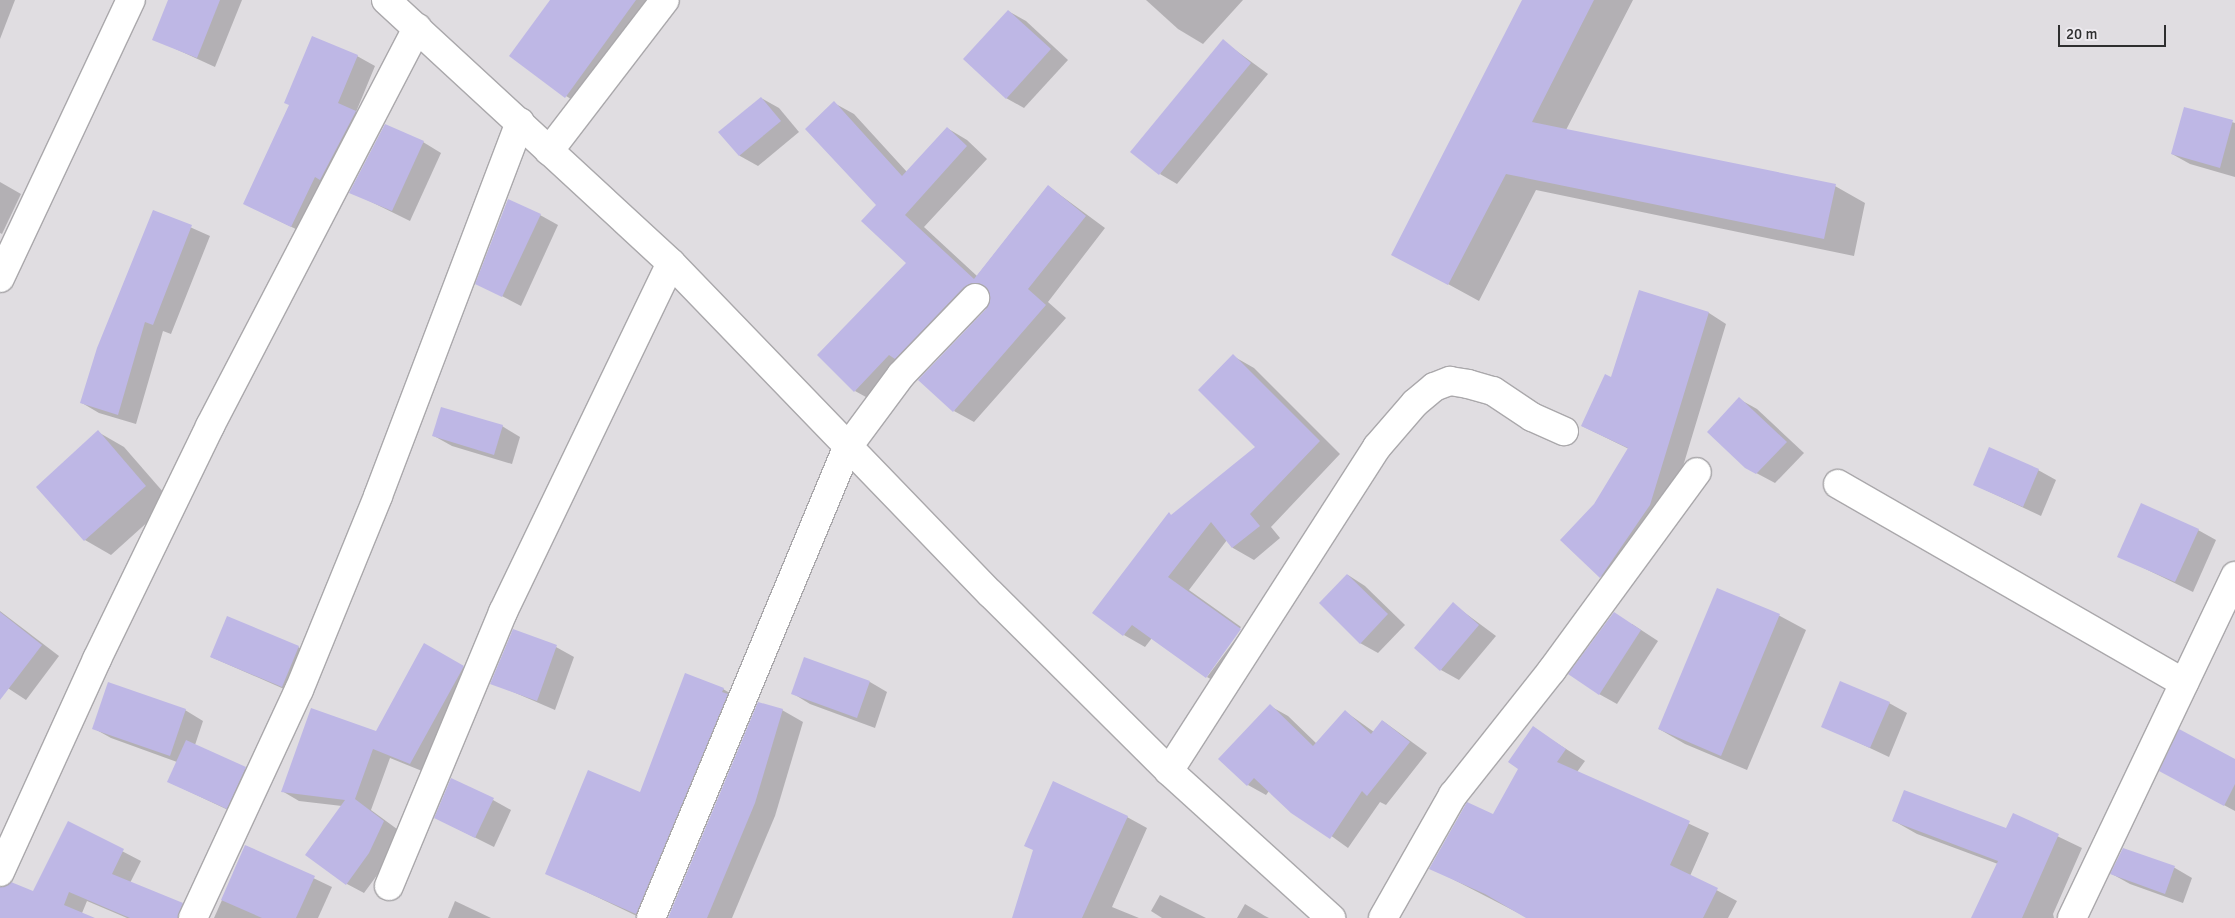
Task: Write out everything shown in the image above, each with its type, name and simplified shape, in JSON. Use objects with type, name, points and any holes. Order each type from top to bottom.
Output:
[{"type":"street","points":[[0,278],[131,0]]},
{"type":"street","points":[[386,0],[520,122],[671,264],[847,448],[1169,772],[1331,918]]},
{"type":"street","points":[[549,151],[665,0]]},
{"type":"street","points":[[0,872],[97,659],[210,426],[417,28]]},
{"type":"street","points":[[193,918],[303,680],[378,496],[520,122]]},
{"type":"street","points":[[389,886],[502,612],[671,264]]},
{"type":"street","points":[[651,918],[847,448],[901,375],[975,298]]},
{"type":"street","points":[[1169,772],[1372,455],[1415,403],[1434,387],[1450,381],[1468,384],[1493,391],[1532,417],[1564,432]]},
{"type":"street","points":[[1382,918],[1453,795],[1552,670],[1696,472]]},
{"type":"street","points":[[1838,484],[2184,683]]},
{"type":"street","points":[[2072,918],[2235,576]]},
{"type":"building","points":[[168,0],[220,0],[197,58],[152,40]]},
{"type":"building","points":[[550,0],[636,0],[565,98],[509,56]]},
{"type":"building","points":[[1522,0],[1594,0],[1532,122],[1836,184],[1824,239],[1506,174],[1448,285],[1391,255]]},
{"type":"building","points":[[1008,10],[1051,49],[1006,99],[963,59]]},
{"type":"building","points":[[312,36],[358,55],[338,103],[356,111],[320,180],[315,177],[291,227],[243,204],[289,105],[284,103]]},
{"type":"building","points":[[1223,39],[1251,63],[1159,175],[1130,152]]},
{"type":"building","points":[[761,97],[781,121],[739,156],[718,132]]},
{"type":"building","points":[[834,101],[902,176],[947,127],[967,146],[905,215],[974,279],[1048,185],[1086,216],[1028,289],[1046,305],[953,412],[918,380],[987,308],[990,294],[979,283],[964,287],[895,359],[889,355],[854,392],[817,355],[906,263],[861,221],[876,205],[805,129]]},
{"type":"building","points":[[2184,107],[2233,120],[2220,168],[2171,154]]},
{"type":"building","points":[[385,124],[424,141],[392,211],[349,193]]},
{"type":"building","points":[[508,199],[541,214],[502,297],[475,284]]},
{"type":"building","points":[[153,210],[192,225],[153,325],[145,322],[118,415],[80,403],[97,348]]},
{"type":"building","points":[[1639,290],[1709,312],[1650,505],[1600,578],[1560,540],[1594,504],[1628,448],[1581,426],[1605,374],[1611,377]]},
{"type":"building","points":[[1233,354],[1320,441],[1250,514],[1260,526],[1232,548],[1211,522],[1168,577],[1241,629],[1206,678],[1132,625],[1123,636],[1092,613],[1169,512],[1171,515],[1255,447],[1198,390]]},
{"type":"building","points":[[1739,397],[1787,442],[1756,474],[1745,468],[1707,432]]},
{"type":"building","points":[[441,407],[503,425],[494,455],[432,436]]},
{"type":"building","points":[[98,430],[146,486],[84,541],[36,487]]},
{"type":"building","points":[[1989,447],[2039,469],[2023,507],[1973,485]]},
{"type":"building","points":[[2141,503],[2199,529],[2175,582],[2117,557]]},
{"type":"building","points":[[1347,574],[1388,614],[1360,644],[1319,603]]},
{"type":"building","points":[[1717,588],[1780,614],[1721,756],[1658,729]]},
{"type":"building","points":[[1453,602],[1479,625],[1440,671],[1414,648]]},
{"type":"building","points":[[0,612],[42,645],[0,700]]},
{"type":"building","points":[[1614,612],[1641,630],[1599,695],[1568,674]]},
{"type":"building","points":[[227,616],[299,646],[282,687],[210,657]]},
{"type":"building","points":[[513,629],[557,645],[537,701],[490,684]]},
{"type":"building","points":[[424,643],[464,666],[410,764],[373,749],[355,799],[384,821],[369,853],[346,885],[305,855],[345,800],[281,792],[311,708],[376,731]]},
{"type":"building","points":[[804,657],[870,681],[857,718],[791,694]]},
{"type":"building","points":[[685,673],[724,688],[722,692],[728,694],[636,914],[545,874],[588,770],[640,792]]},
{"type":"building","points":[[1840,681],[1890,702],[1870,748],[1821,727]]},
{"type":"building","points":[[108,682],[186,709],[170,756],[92,729]]},
{"type":"building","points":[[758,702],[783,709],[755,803],[707,918],[668,918]]},
{"type":"building","points":[[1270,704],[1313,746],[1345,710],[1371,734],[1382,720],[1410,742],[1367,796],[1362,791],[1330,839],[1291,813],[1254,778],[1247,786],[1218,759]]},
{"type":"building","points":[[1533,726],[1566,749],[1557,762],[1690,821],[1670,865],[1718,888],[1703,918],[1526,918],[1485,894],[1429,869],[1467,802],[1493,814],[1518,769],[1508,762]]},
{"type":"building","points":[[2179,729],[2235,759],[2235,784],[2224,806],[2159,771]]},
{"type":"building","points":[[186,740],[246,767],[227,809],[167,782]]},
{"type":"building","points":[[451,778],[494,798],[475,838],[434,818]]},
{"type":"building","points":[[1053,781],[1128,816],[1082,918],[1012,918],[1033,850],[1024,846]]},
{"type":"building","points":[[1904,790],[2006,828],[2013,813],[2059,834],[2022,918],[1971,918],[1998,861],[1892,821]]},
{"type":"building","points":[[68,821],[124,849],[112,874],[183,903],[178,918],[130,918],[69,892],[64,905],[95,918],[0,918],[0,887],[11,882],[33,891]]},
{"type":"building","points":[[245,845],[315,876],[296,918],[262,918],[221,900]]},
{"type":"building","points":[[2123,848],[2175,866],[2165,894],[2110,874]]}]
